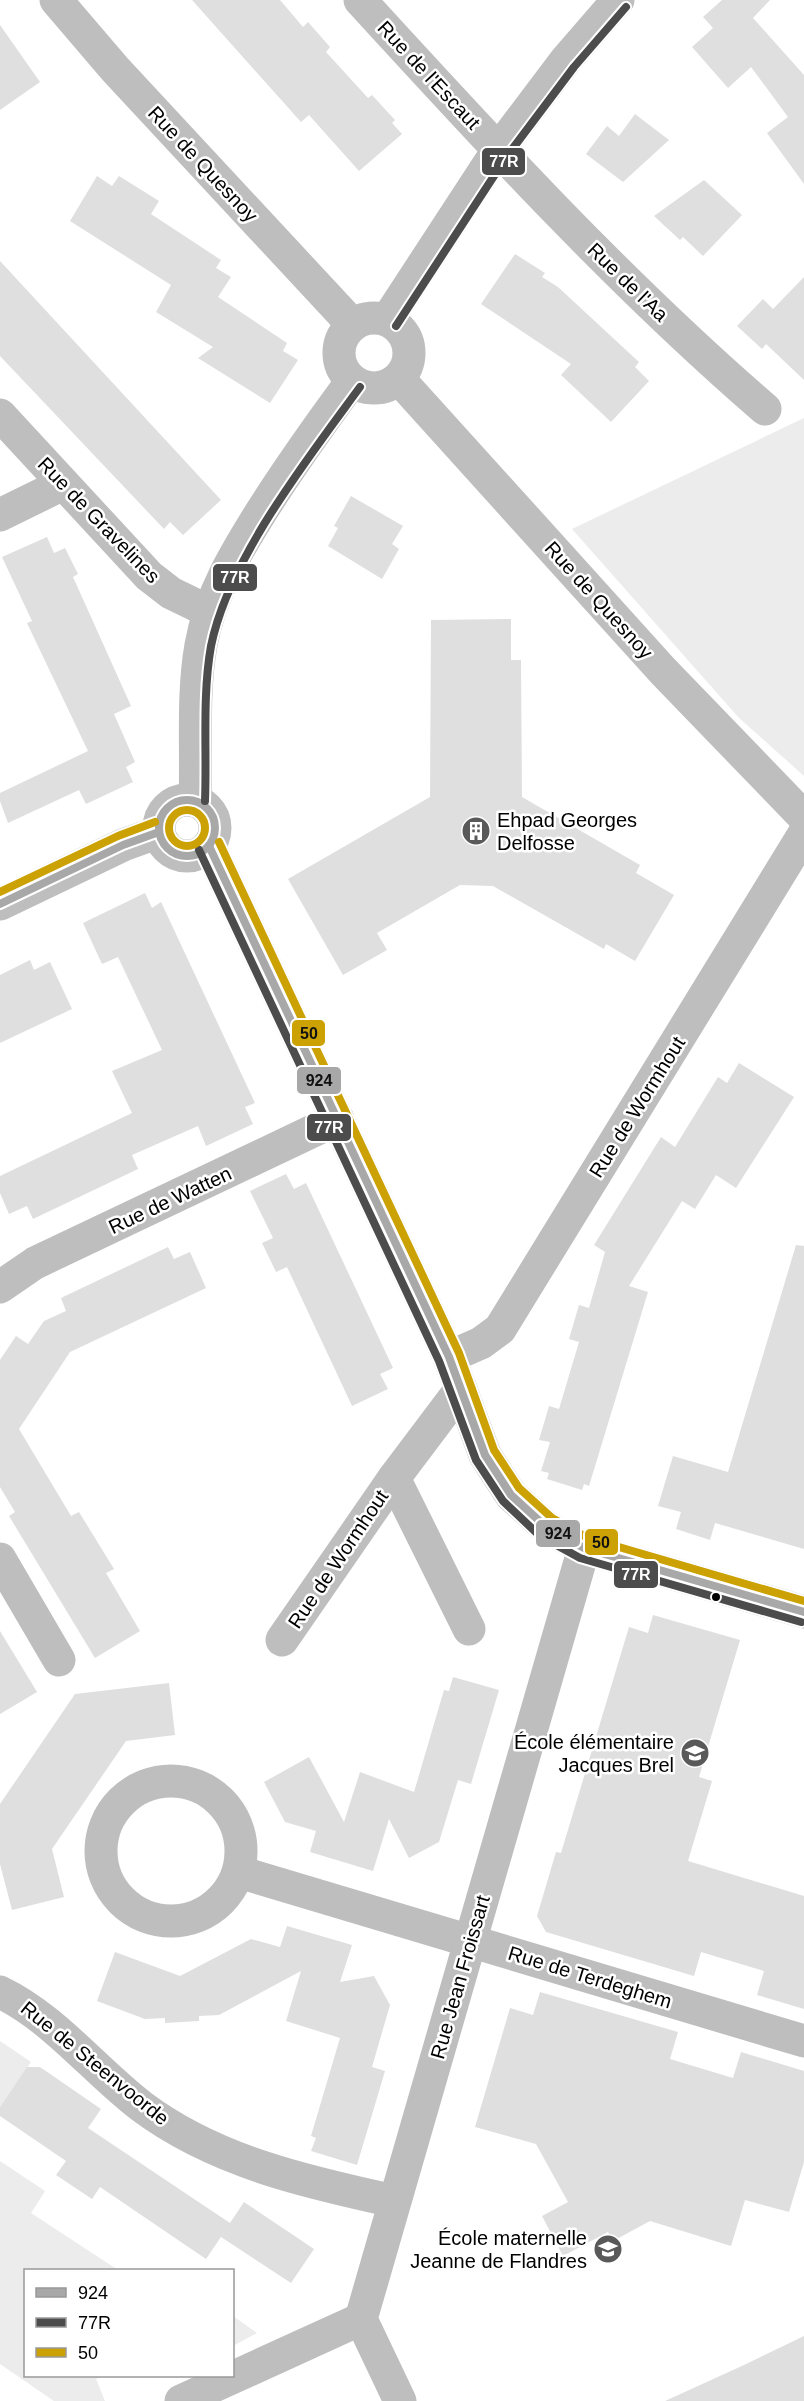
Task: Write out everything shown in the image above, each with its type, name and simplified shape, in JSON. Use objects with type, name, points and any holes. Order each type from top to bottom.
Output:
[{"type":"street","name":"Rue de Quesnoy","points":[[56,0],[123,77],[353,325]]},
{"type":"street","name":"Rue de l'Escaut","points":[[360,0],[498,150]]},
{"type":"street","points":[[387,320],[498,150],[566,60],[618,0]]},
{"type":"street","name":"Rue de l'Aa","points":[[498,150],[615,271],[721,371],[765,409]]},
{"type":"street","points":[[364,320],[387,320],[405,335],[410,358],[406,369],[399,379],[381,388],[361,386],[345,374],[339,353],[341,342],[353,325],[364,320]]},
{"type":"street","name":"Rue de Quesnoy","points":[[399,379],[663,671],[804,817]]},
{"type":"street","points":[[195,801],[197,682],[200,646],[208,611],[221,579],[251,527],[289,468],[352,381]]},
{"type":"street","name":"Rue de Gravelines","points":[[0,415],[157,583],[208,611]]},
{"type":"street","points":[[0,515],[63,484]]},
{"type":"street","points":[[195,801],[204,804],[214,819],[214,838],[209,846],[194,856],[175,855],[161,842],[159,823],[168,806],[176,802],[195,801]]},
{"type":"street","points":[[0,904],[123,845],[159,832]]},
{"type":"street","name":"Rue de Wormhout","points":[[449,1357],[481,1343],[500,1329],[804,834]]},
{"type":"street","points":[[209,846],[449,1357],[485,1455],[511,1495],[546,1527],[585,1548],[804,1612]]},
{"type":"street","name":"Rue de Watten","points":[[1,1284],[35,1263],[338,1119]]},
{"type":"street","name":"Rue de Wormhout","points":[[282,1640],[394,1478],[461,1389]]},
{"type":"street","name":"Rue de Wormhout","points":[[394,1478],[469,1629]]},
{"type":"street","name":"Rue Jean Froissart","points":[[361,2319],[585,1548]]},
{"type":"street","points":[[0,1559],[59,1660]]},
{"type":"street","points":[[169,1781],[191,1783],[211,1793],[228,1809],[238,1828],[242,1850],[239,1872],[228,1893],[211,1910],[189,1919],[165,1921],[142,1915],[122,1902],[108,1883],[101,1860],[102,1836],[111,1814],[127,1796],[147,1785],[169,1781]]},
{"type":"street","name":"Rue de Terdeghem","points":[[239,1872],[804,2041]]},
{"type":"street","name":"Rue de Steenvoorde","points":[[0,1992],[26,2006],[143,2107],[206,2145],[246,2162],[313,2182],[394,2201]]},
{"type":"street","points":[[234,2377],[361,2319],[400,2401]]},
{"type":"street","points":[[181,2401],[234,2377]]},
{"type":"shaded area","points":[[804,418],[804,776],[739,718],[572,529]]},
{"type":"shaded area","points":[[0,2041],[31,2062],[0,2107]]},
{"type":"shaded area","points":[[0,2161],[45,2191],[31,2213],[116,2269],[24,2269],[24,2377],[101,2377],[96,2379],[105,2401],[54,2401],[0,2364]]},
{"type":"shaded area","points":[[234,2317],[257,2333],[234,2345]]},
{"type":"building","points":[[192,0],[280,0],[303,27],[308,22],[330,47],[326,52],[368,98],[372,95],[395,120],[392,123],[402,134],[359,171],[309,115],[301,122]]},
{"type":"building","points":[[722,0],[770,0],[753,18],[804,75],[804,184],[767,133],[788,117],[751,67],[728,88],[692,47],[713,28],[703,17]]},
{"type":"building","points":[[0,25],[40,82],[0,110]]},
{"type":"building","points":[[635,114],[669,140],[623,182],[586,154],[607,126],[619,136]]},
{"type":"building","points":[[97,176],[112,186],[119,176],[159,201],[151,214],[221,260],[216,268],[231,277],[218,297],[287,343],[283,351],[298,360],[270,403],[198,358],[213,347],[156,312],[171,285],[70,221]]},
{"type":"building","points":[[704,180],[742,215],[703,256],[683,237],[680,240],[654,216]]},
{"type":"building","points":[[515,254],[545,273],[542,277],[558,287],[639,362],[635,367],[649,381],[611,422],[561,375],[571,364],[481,304]]},
{"type":"building","points":[[0,261],[221,500],[183,535],[170,522],[164,529],[0,356]]},
{"type":"building","points":[[804,277],[804,380],[766,344],[762,349],[737,326],[763,299],[773,309]]},
{"type":"building","points":[[351,496],[403,526],[392,544],[399,549],[382,579],[328,546],[338,528],[334,526]]},
{"type":"building","points":[[47,537],[54,553],[65,548],[78,574],[73,577],[131,706],[114,714],[135,762],[126,767],[133,782],[86,804],[79,790],[8,823],[0,801],[0,793],[88,751],[27,623],[32,621],[2,557]]},
{"type":"building","name":"Ehpad Georges Delfosse","points":[[511,619],[511,660],[521,660],[522,797],[640,865],[636,873],[674,895],[635,961],[606,944],[604,949],[493,886],[460,885],[377,933],[387,950],[343,975],[288,879],[430,797],[431,620]]},
{"type":"building","points":[[145,893],[152,908],[161,902],[255,1103],[245,1107],[253,1124],[206,1146],[198,1126],[132,1155],[138,1169],[33,1219],[27,1206],[9,1214],[0,1193],[0,1176],[132,1113],[112,1071],[162,1050],[118,957],[102,964],[83,923]]},
{"type":"building","points":[[30,960],[34,970],[50,962],[72,1009],[0,1043],[0,975]]},
{"type":"building","points":[[739,1063],[794,1097],[736,1188],[716,1175],[695,1209],[682,1201],[629,1286],[648,1292],[589,1486],[584,1484],[582,1490],[547,1479],[549,1473],[541,1471],[550,1442],[539,1440],[549,1406],[559,1409],[579,1342],[569,1339],[579,1305],[589,1308],[605,1252],[594,1245],[661,1137],[675,1147],[718,1077],[727,1083]]},
{"type":"building","points":[[286,1174],[294,1189],[306,1183],[393,1368],[380,1374],[388,1389],[352,1406],[287,1267],[276,1272],[262,1243],[273,1238],[250,1191]]},
{"type":"building","points":[[796,1245],[804,1246],[804,1549],[715,1523],[710,1540],[676,1529],[681,1512],[658,1506],[673,1456],[728,1472]]},
{"type":"building","points":[[168,1247],[174,1259],[190,1252],[206,1288],[70,1352],[19,1429],[71,1516],[79,1512],[114,1569],[106,1573],[140,1631],[95,1658],[9,1516],[15,1512],[0,1487],[0,1360],[16,1336],[28,1344],[44,1321],[66,1311],[61,1298]]},
{"type":"building","name":"École élémentaire Jacques Brel","points":[[653,1615],[740,1640],[699,1777],[712,1781],[688,1861],[804,1896],[804,2009],[757,1995],[764,1971],[701,1952],[694,1976],[546,1932],[537,1916],[556,1852],[561,1853],[629,1627],[648,1633]]},
{"type":"building","points":[[0,1631],[37,1692],[0,1714]]},
{"type":"building","points":[[453,1677],[499,1690],[471,1784],[458,1780],[439,1842],[409,1858],[389,1819],[373,1871],[310,1852],[316,1831],[285,1822],[264,1782],[309,1757],[344,1822],[360,1772],[414,1792],[444,1690],[449,1691]]},
{"type":"building","points":[[169,1683],[175,1735],[126,1741],[52,1849],[64,1897],[12,1910],[0,1864],[0,1804],[75,1694]]},
{"type":"building","points":[[287,1926],[352,1945],[340,1982],[374,1976],[390,2005],[372,2067],[385,2071],[357,2165],[311,2151],[316,2138],[311,2136],[340,2038],[286,2021],[301,1971],[219,2015],[199,2016],[199,2021],[165,2023],[165,2018],[145,2019],[97,2001],[115,1952],[180,1976],[251,1939],[280,1947]]},
{"type":"building","points":[[540,1992],[678,2032],[670,2059],[733,2078],[741,2052],[804,2071],[804,2162],[789,2212],[745,2200],[731,2246],[650,2221],[613,2241],[608,2232],[563,2256],[542,2216],[568,2202],[536,2144],[475,2127],[510,2008],[533,2015]]},
{"type":"building","points":[[27,2067],[40,2067],[101,2109],[88,2128],[230,2223],[244,2202],[314,2249],[291,2283],[221,2237],[227,2228],[206,2259],[100,2187],[92,2199],[56,2175],[66,2161],[0,2116],[0,2107]]},
{"type":"building","points":[[804,2336],[804,2401],[665,2401],[744,2365]]},
{"type":"transit line","name":"77R","points":[[396,326],[507,156],[574,67],[626,7]]},
{"type":"transit line","name":"77R","points":[[205,801],[208,665],[220,613],[234,579],[272,511],[360,387]]},
{"type":"transit line","name":"924","points":[[181,800],[193,800],[203,804],[211,812],[215,828],[211,844],[203,852],[193,856],[181,856],[171,852],[163,844],[159,834],[159,822],[163,812],[171,804],[181,800]]},
{"type":"transit line","name":"50","points":[[187,810],[200,815],[205,828],[200,841],[187,846],[174,841],[169,828],[174,815],[187,810]]},
{"type":"transit line","name":"50","points":[[0,892],[118,836],[155,822]]},
{"type":"transit line","name":"924","points":[[0,904],[123,845],[159,832]]},
{"type":"transit line","name":"50","points":[[219,842],[459,1353],[494,1450],[519,1488],[552,1518],[588,1538],[804,1601]]},
{"type":"transit line","name":"924","points":[[209,846],[449,1357],[485,1455],[511,1495],[546,1527],[584,1548],[804,1612]]},
{"type":"transit line","name":"77R","points":[[199,850],[439,1361],[476,1460],[503,1501],[540,1536],[580,1558],[801,1622]]},
{"type":"place","name":"Ehpad Georges Delfosse","points":[[476,831]]},
{"type":"place","name":"École élémentaire Jacques Brel","points":[[695,1753]]},
{"type":"place","name":"École maternelle Jeanne de Flandres","points":[[608,2249]]}]
